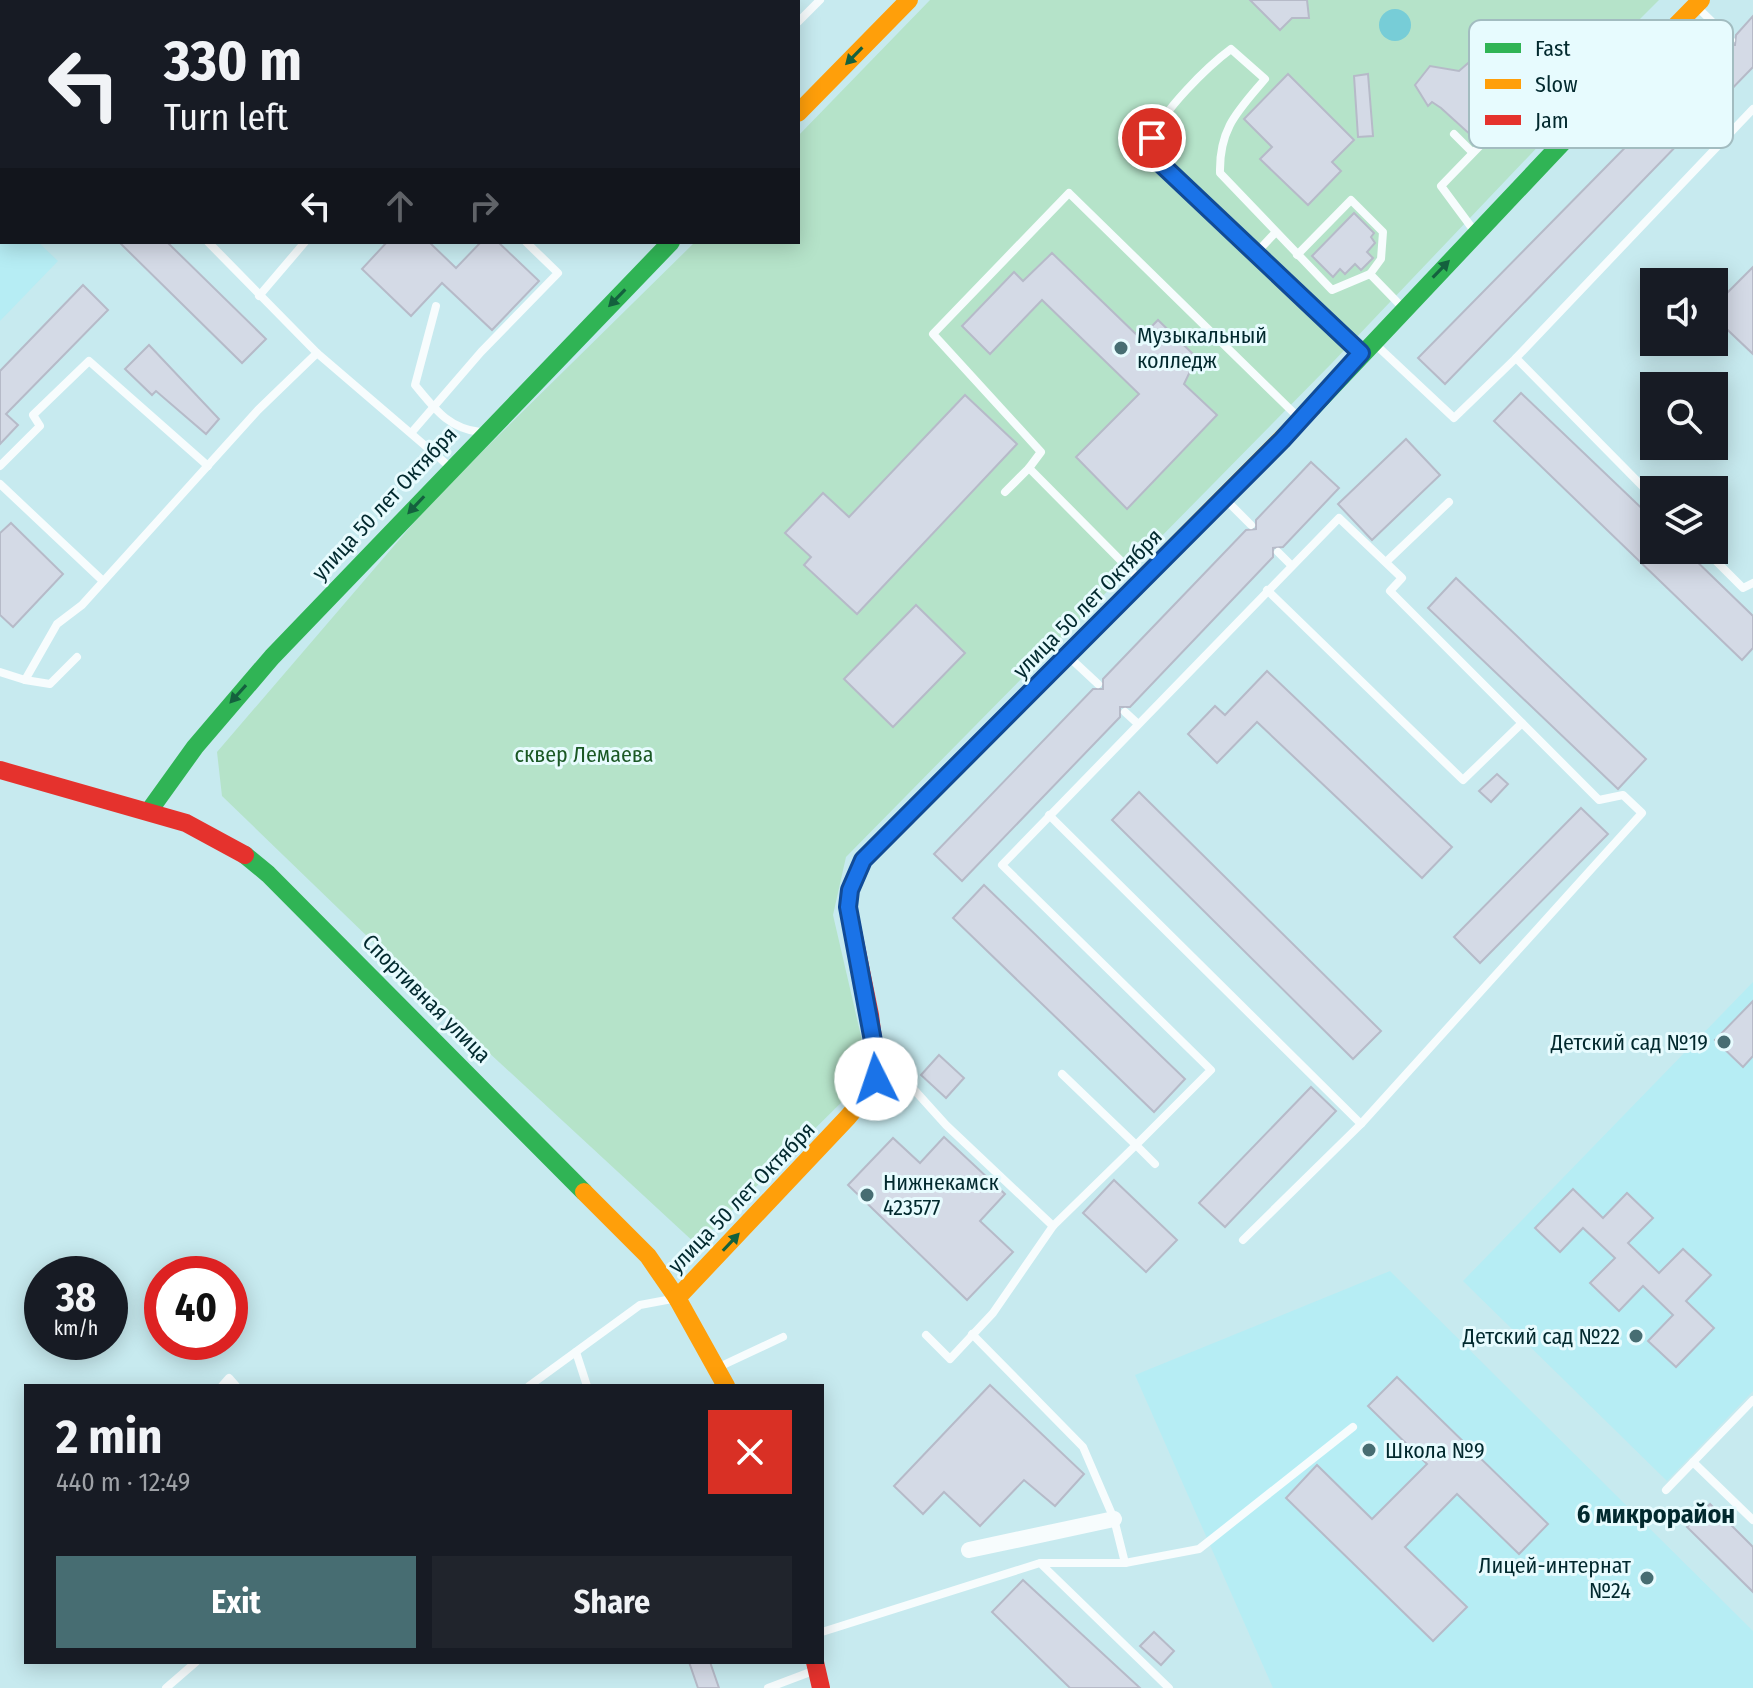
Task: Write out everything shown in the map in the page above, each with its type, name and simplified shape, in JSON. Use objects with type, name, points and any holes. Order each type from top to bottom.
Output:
[{"type":"street","points":[[800,111],[909,0]]},
{"type":"street","name":"улица 50 лет Октября","points":[[1681,20],[1698,3]]},
{"type":"street","name":"улица 50 лет Октября","points":[[677,1298],[835,1133],[871,1091],[876,1079],[873,1041],[848,907],[854,876],[874,846],[1224,499],[1556,148]]},
{"type":"street","name":"улица 50 лет Октября","points":[[149,811],[190,748],[450,467],[669,244]]},
{"type":"street","name":"Спортивная улица","points":[[0,770],[149,811],[213,835],[268,874],[585,1189],[648,1256],[677,1298],[725,1384]]},
{"type":"street","points":[[969,1550],[1114,1519]]},
{"type":"street","points":[[816,1665],[821,1688]]},
{"type":"lane","points":[[800,20],[820,0]]},
{"type":"lane","points":[[1698,3],[1713,20]]},
{"type":"lane","points":[[1297,255],[1351,200],[1383,232],[1381,259],[1370,274],[1332,290],[1297,255],[1275,233],[1220,173],[1219,155],[1229,121],[1265,79],[1231,49],[1184,94],[1152,138],[1151,148],[1159,162],[1366,347],[1454,418],[1516,358],[1716,148]]},
{"type":"lane","points":[[1733,130],[1753,109]]},
{"type":"lane","points":[[1454,134],[1472,152]]},
{"type":"lane","points":[[1475,233],[1441,186],[1476,148]]},
{"type":"lane","points":[[1005,492],[1041,452],[933,334],[1069,193],[1166,284],[1301,420]]},
{"type":"lane","points":[[1257,252],[1275,233]]},
{"type":"lane","points":[[210,244],[317,353],[450,467]]},
{"type":"lane","points":[[259,296],[303,244]]},
{"type":"lane","points":[[412,432],[558,273],[528,244]]},
{"type":"lane","points":[[1370,274],[1403,309]]},
{"type":"lane","points":[[436,306],[415,385],[445,420],[461,430],[484,432]]},
{"type":"lane","points":[[25,680],[57,624],[103,581],[317,353]]},
{"type":"lane","points":[[1516,358],[1640,484]]},
{"type":"lane","points":[[0,466],[40,426],[33,415],[89,361],[208,466]]},
{"type":"lane","points":[[1029,468],[1142,582]]},
{"type":"lane","points":[[0,484],[103,581]]},
{"type":"lane","points":[[1224,499],[1251,525]]},
{"type":"lane","points":[[1386,562],[1449,502]]},
{"type":"lane","points":[[926,1335],[950,1359],[993,1313],[1053,1226],[1211,1070],[1002,865],[1339,518],[1402,578],[1390,591],[1599,800],[1623,795],[1642,813],[1361,1124],[1243,1240]]},
{"type":"lane","points":[[1278,552],[1291,565]]},
{"type":"lane","points":[[1719,564],[1743,588],[1753,583]]},
{"type":"lane","points":[[1267,590],[1463,780],[1522,723]]},
{"type":"lane","points":[[0,672],[50,684],[77,657]]},
{"type":"lane","points":[[1068,657],[1098,684]]},
{"type":"lane","points":[[1125,712],[1137,723]]},
{"type":"lane","points":[[1049,815],[1361,1124]]},
{"type":"lane","points":[[876,1079],[900,1074],[946,1125],[1053,1226]]},
{"type":"lane","points":[[1062,1074],[1155,1164]]},
{"type":"lane","points":[[532,1384],[640,1305],[677,1298]]},
{"type":"lane","points":[[972,1334],[1083,1447],[1114,1519],[1125,1563]]},
{"type":"lane","points":[[718,1367],[783,1337]]},
{"type":"lane","points":[[576,1352],[586,1384]]},
{"type":"lane","points":[[1666,1490],[1753,1400]]},
{"type":"lane","points":[[824,1631],[1040,1563],[1125,1563],[1199,1549],[1353,1427]]},
{"type":"lane","points":[[1693,1462],[1753,1520]]},
{"type":"lane","points":[[1040,1563],[1169,1688]]},
{"type":"lane","points":[[166,1688],[194,1664]]},
{"type":"lane","points":[[768,1688],[816,1665]]},
{"type":"shaded area","points":[[1395,9],[1406,14],[1411,25],[1406,36],[1395,41],[1384,36],[1379,25],[1384,14]]},
{"type":"shaded area","points":[[0,244],[40,244],[58,261],[0,321]]},
{"type":"shaded area","name":"Детский сад №22","points":[[1753,982],[1753,1391],[1667,1481],[1463,1281]]},
{"type":"shaded area","name":"Школа №9","points":[[1390,1271],[1753,1631],[1753,1688],[1273,1688],[1135,1375]]},
{"type":"green space","name":"сквер Лемаева","points":[[930,0],[1659,0],[1639,20],[1469,20],[1469,148],[1537,148],[1332,363],[846,857],[833,915],[861,1036],[864,1072],[853,1091],[697,1245],[459,1025],[222,796],[217,752],[435,498],[693,244],[800,244],[800,134]]},
{"type":"building","points":[[1250,0],[1307,0],[1309,18],[1292,18],[1280,30]]},
{"type":"building","points":[[1753,16],[1753,67],[1733,88],[1733,45],[1736,35]]},
{"type":"building","points":[[1469,62],[1469,133],[1441,108],[1432,102],[1428,106],[1415,85],[1430,66],[1459,71]]},
{"type":"building","points":[[1288,74],[1354,140],[1332,162],[1341,171],[1308,205],[1260,159],[1272,147],[1244,119]]},
{"type":"building","points":[[1368,74],[1373,136],[1358,137],[1354,76]]},
{"type":"building","points":[[1625,148],[1674,148],[1445,384],[1418,358]]},
{"type":"building","points":[[1354,213],[1374,233],[1371,237],[1375,243],[1367,252],[1373,258],[1361,270],[1355,264],[1345,274],[1340,269],[1333,277],[1312,256]]},
{"type":"building","points":[[121,244],[169,244],[266,339],[242,363]]},
{"type":"building","points":[[385,244],[431,244],[456,268],[479,244],[500,244],[539,281],[492,330],[442,283],[411,316],[362,269]]},
{"type":"building","points":[[1052,253],[1140,338],[1158,320],[1194,355],[1195,361],[1184,384],[1217,415],[1127,509],[1076,457],[1139,394],[1042,300],[990,354],[962,326],[1014,272],[1023,281]]},
{"type":"building","points":[[1753,267],[1753,354],[1728,330],[1728,292]]},
{"type":"building","points":[[83,285],[108,310],[6,414],[18,425],[0,444],[0,371]]},
{"type":"building","points":[[149,345],[219,419],[206,434],[156,391],[152,395],[125,369]]},
{"type":"building","points":[[1521,393],[1640,507],[1640,562],[1494,421]]},
{"type":"building","points":[[965,395],[1017,444],[857,614],[804,565],[811,557],[785,533],[823,493],[849,517]]},
{"type":"building","points":[[1406,439],[1440,475],[1372,540],[1338,504]]},
{"type":"building","points":[[1311,462],[1339,488],[1283,547],[1273,548],[1273,557],[1130,707],[1120,707],[1120,717],[962,881],[934,854],[1093,689],[1103,689],[1103,679],[1246,530],[1256,529],[1256,520]]},
{"type":"building","points":[[11,523],[63,574],[13,627],[0,615],[0,533]]},
{"type":"building","points":[[1642,564],[1699,564],[1753,616],[1753,648],[1742,660]]},
{"type":"building","points":[[1456,578],[1646,759],[1618,789],[1428,608]]},
{"type":"building","points":[[916,605],[965,653],[893,727],[844,679]]},
{"type":"building","points":[[1267,671],[1452,847],[1422,878],[1257,722],[1217,763],[1188,734],[1215,706],[1225,715]]},
{"type":"building","points":[[1497,774],[1508,784],[1491,802],[1479,791]]},
{"type":"building","points":[[1139,792],[1381,1031],[1353,1059],[1112,820]]},
{"type":"building","points":[[1581,808],[1608,834],[1480,963],[1454,937]]},
{"type":"building","points":[[984,885],[1185,1079],[1154,1112],[953,918]]},
{"type":"building","points":[[1753,1001],[1753,1056],[1743,1067],[1715,1040]]},
{"type":"building","points":[[939,1055],[964,1078],[946,1098],[921,1075]]},
{"type":"building","points":[[1311,1087],[1336,1111],[1225,1227],[1199,1203]]},
{"type":"building","points":[[944,1137],[1005,1194],[980,1221],[1013,1252],[967,1300],[848,1185],[893,1138],[920,1163]]},
{"type":"building","points":[[1114,1180],[1177,1240],[1146,1272],[1083,1213]]},
{"type":"building","points":[[1573,1189],[1603,1218],[1627,1193],[1653,1218],[1628,1243],[1659,1273],[1683,1249],[1711,1275],[1686,1301],[1714,1328],[1676,1367],[1648,1341],[1673,1315],[1643,1286],[1619,1311],[1590,1283],[1615,1258],[1583,1228],[1560,1252],[1535,1228]]},
{"type":"building","points":[[1397,1377],[1548,1524],[1519,1554],[1457,1494],[1405,1547],[1467,1607],[1433,1641],[1286,1498],[1317,1465],[1372,1519],[1427,1464],[1368,1406]]},
{"type":"building","points":[[990,1385],[1084,1474],[1055,1506],[1024,1480],[980,1526],[944,1492],[923,1514],[894,1486]]},
{"type":"building","points":[[1710,1504],[1753,1547],[1753,1592],[1687,1527]]},
{"type":"building","points":[[1023,1580],[1140,1688],[1070,1688],[992,1612]]},
{"type":"building","points":[[1154,1632],[1174,1651],[1161,1665],[1140,1646]]},
{"type":"building","points":[[690,1664],[711,1664],[719,1688],[698,1688]]},
{"type":"traffic: fast","points":[[1313,407],[1557,148]]},
{"type":"traffic: fast","points":[[149,811],[195,747],[272,657],[669,244]]},
{"type":"traffic: fast","points":[[245,855],[268,874],[584,1192]]},
{"type":"traffic: slow","points":[[800,111],[909,0]]},
{"type":"traffic: slow","points":[[1681,20],[1701,0]]},
{"type":"traffic: slow","points":[[1030,692],[1313,407]]},
{"type":"traffic: slow","points":[[677,1298],[848,1117],[871,1085],[876,1062]]},
{"type":"traffic: slow","points":[[584,1192],[648,1256],[677,1298],[725,1384]]},
{"type":"traffic: jam","points":[[876,1062],[870,1015],[848,907],[850,890],[863,860],[1030,692]]},
{"type":"traffic: jam","points":[[0,770],[186,823],[245,855]]},
{"type":"traffic: jam","points":[[815,1664],[821,1688]]},
{"type":"place","name":"Музыкальный колледж","points":[[1121,348]]},
{"type":"place","name":"Детский сад №19","points":[[1724,1042]]},
{"type":"place","name":"Нижнекамск 423577","points":[[867,1195]]},
{"type":"place","name":"Детский сад №22","points":[[1636,1336]]},
{"type":"place","name":"Школа №9","points":[[1369,1450]]},
{"type":"place","name":"Лицей-интернат №24","points":[[1647,1578]]},
{"type":"district","name":"6 микрорайон","points":[[1656,1514]]},
{"type":"route","points":[[876,1079],[873,1041],[848,907],[854,876],[863,860],[1282,440],[1361,353],[1222,218],[1159,162],[1151,148],[1152,138]]}]
